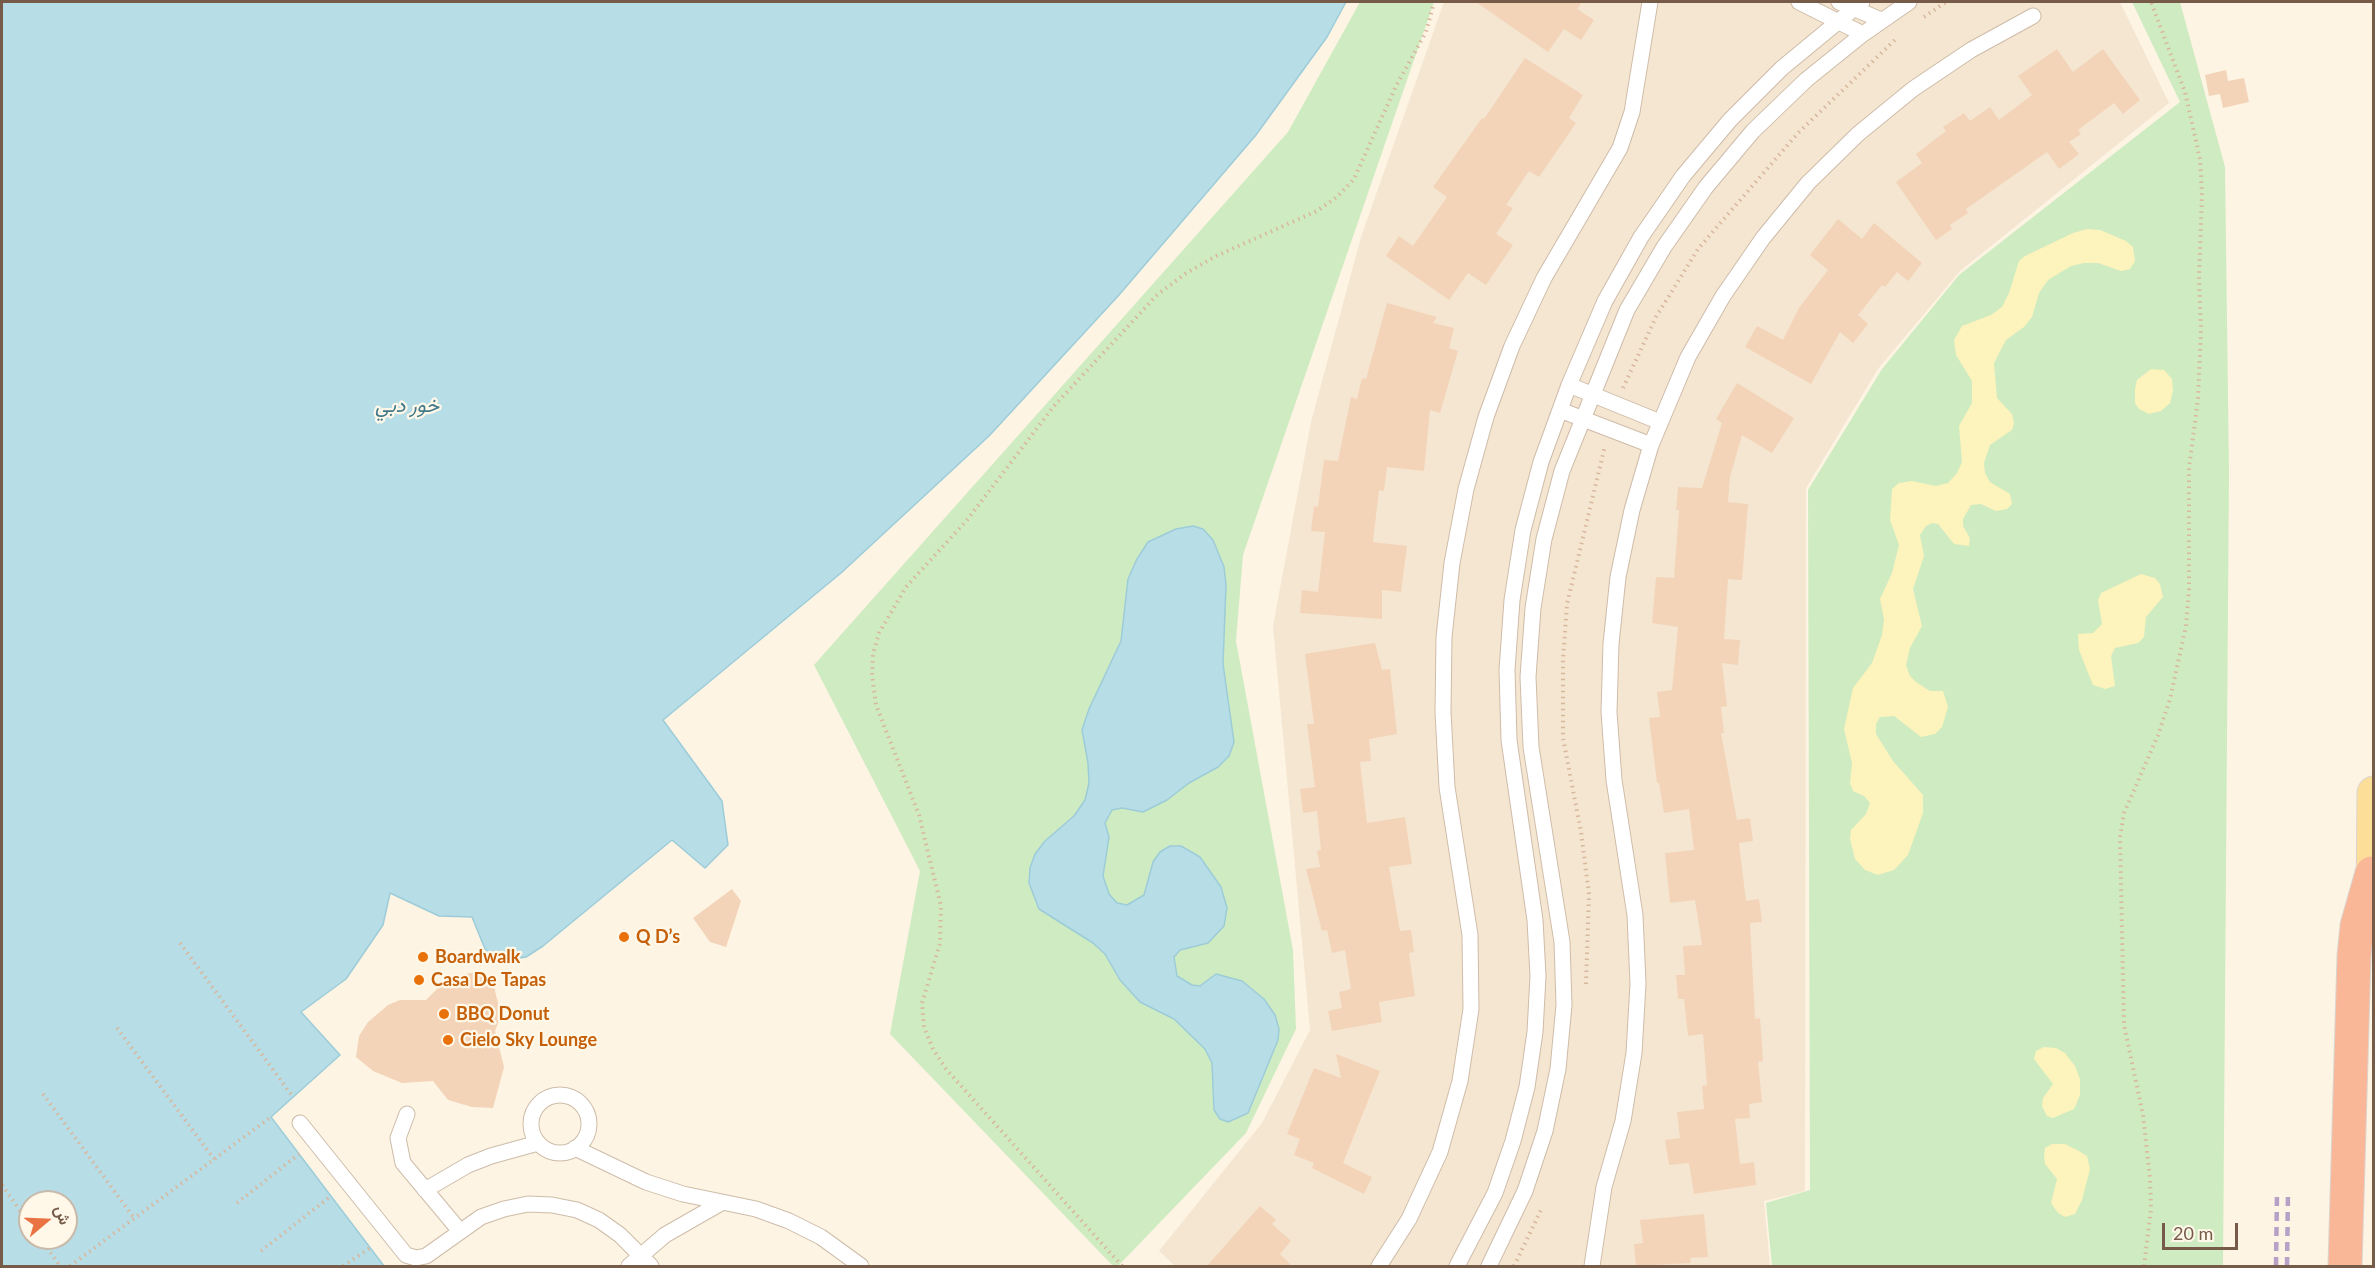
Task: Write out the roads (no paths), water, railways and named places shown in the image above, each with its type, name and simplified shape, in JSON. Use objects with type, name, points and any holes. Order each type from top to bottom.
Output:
[{"type":"highway","points":[[2344,1266],[2354,956],[2357,926],[2373,887]]},
{"type":"main road","points":[[2373,793],[2373,887]]},
{"type":"lane","points":[[1379,1266],[1409,1219],[1440,1152],[1460,1082],[1471,1009],[1470,935],[1447,788],[1443,712],[1445,627],[1452,563],[1466,489],[1486,417],[1512,346],[1544,278],[1620,148],[1632,112],[1650,2]]},
{"type":"lane","points":[[1799,2],[1863,34]]},
{"type":"lane","points":[[1839,2],[1858,5],[1881,20]]},
{"type":"lane","points":[[1489,1266],[1526,1191],[1545,1131],[1558,1069],[1563,1016],[1562,942],[1531,747],[1528,677],[1533,608],[1544,539],[1562,471],[1627,310],[1664,246],[1706,187],[1761,123],[1806,80],[1881,20],[1909,2]]},
{"type":"lane","points":[[1457,1266],[1495,1193],[1514,1141],[1527,1087],[1535,1032],[1538,976],[1536,944],[1509,740],[1507,670],[1512,600],[1523,530],[1541,462],[1569,385],[1605,301],[1641,237],[1683,176],[1738,112],[1782,68],[1858,5]]},
{"type":"lane","points":[[1592,1266],[1604,1187],[1623,1120],[1634,1053],[1638,984],[1635,915],[1614,780],[1609,712],[1611,644],[1618,577],[1632,510],[1651,445],[1689,357],[1723,296],[1762,238],[1808,183],[1858,134],[1913,89],[1971,50],[2033,16]]},
{"type":"lane","points":[[1569,385],[1660,422]]},
{"type":"lane","points":[[1560,410],[1651,445]]},
{"type":"lane","points":[[1536,944],[1562,942]]},
{"type":"lane","points":[[575,1148],[587,1133],[587,1113],[581,1104],[564,1095],[544,1099],[532,1114],[532,1134],[538,1143],[555,1152],[575,1148],[646,1182],[721,1203],[756,1209],[789,1221],[821,1237],[861,1266]]},
{"type":"lane","points":[[407,1114],[399,1132],[399,1151],[404,1163],[459,1230]]},
{"type":"lane","points":[[300,1123],[406,1255],[426,1256],[480,1217],[528,1204],[552,1205],[577,1210],[599,1221],[620,1235],[634,1261],[651,1266]]},
{"type":"lane","points":[[425,1190],[468,1165],[538,1143]]},
{"type":"lane","points":[[634,1261],[692,1217],[721,1203]]},
{"type":"water","name":"خور دبي","points":[[2,2],[1346,2],[1327,37],[1256,135],[1119,295],[989,436],[841,573],[663,720],[722,801],[728,845],[705,868],[672,840],[543,946],[526,957],[506,960],[495,957],[485,949],[472,917],[439,916],[390,893],[383,925],[346,979],[301,1012],[340,1055],[271,1117],[384,1266],[2,1266]]},
{"type":"water","points":[[1193,526],[1203,529],[1213,540],[1224,567],[1226,585],[1223,664],[1234,742],[1229,756],[1218,767],[1189,783],[1167,800],[1143,812],[1122,808],[1112,810],[1105,823],[1109,837],[1103,876],[1109,894],[1117,903],[1127,905],[1144,895],[1153,862],[1160,852],[1170,846],[1181,846],[1200,857],[1221,887],[1227,908],[1224,926],[1208,943],[1180,950],[1174,957],[1177,976],[1192,985],[1200,986],[1216,974],[1242,981],[1264,999],[1275,1015],[1279,1029],[1278,1040],[1248,1113],[1228,1122],[1220,1119],[1214,1110],[1212,1063],[1205,1049],[1174,1019],[1140,1002],[1120,980],[1105,954],[1093,943],[1039,909],[1029,883],[1030,868],[1035,854],[1045,841],[1074,816],[1085,800],[1089,783],[1082,730],[1089,709],[1121,641],[1128,579],[1137,559],[1148,542],[1176,529]]},
{"type":"railway","points":[[2276,1266],[2277,1192]]},
{"type":"railway","points":[[2287,1266],[2288,1192]]},
{"type":"place","name":"Q D’s","points":[[624,937]]},
{"type":"place","name":"Boardwalk","points":[[423,957]]},
{"type":"place","name":"Casa De Tapas","points":[[419,980]]},
{"type":"place","name":"BBQ Donut","points":[[444,1014]]},
{"type":"place","name":"Cielo Sky Lounge","points":[[448,1040]]}]
